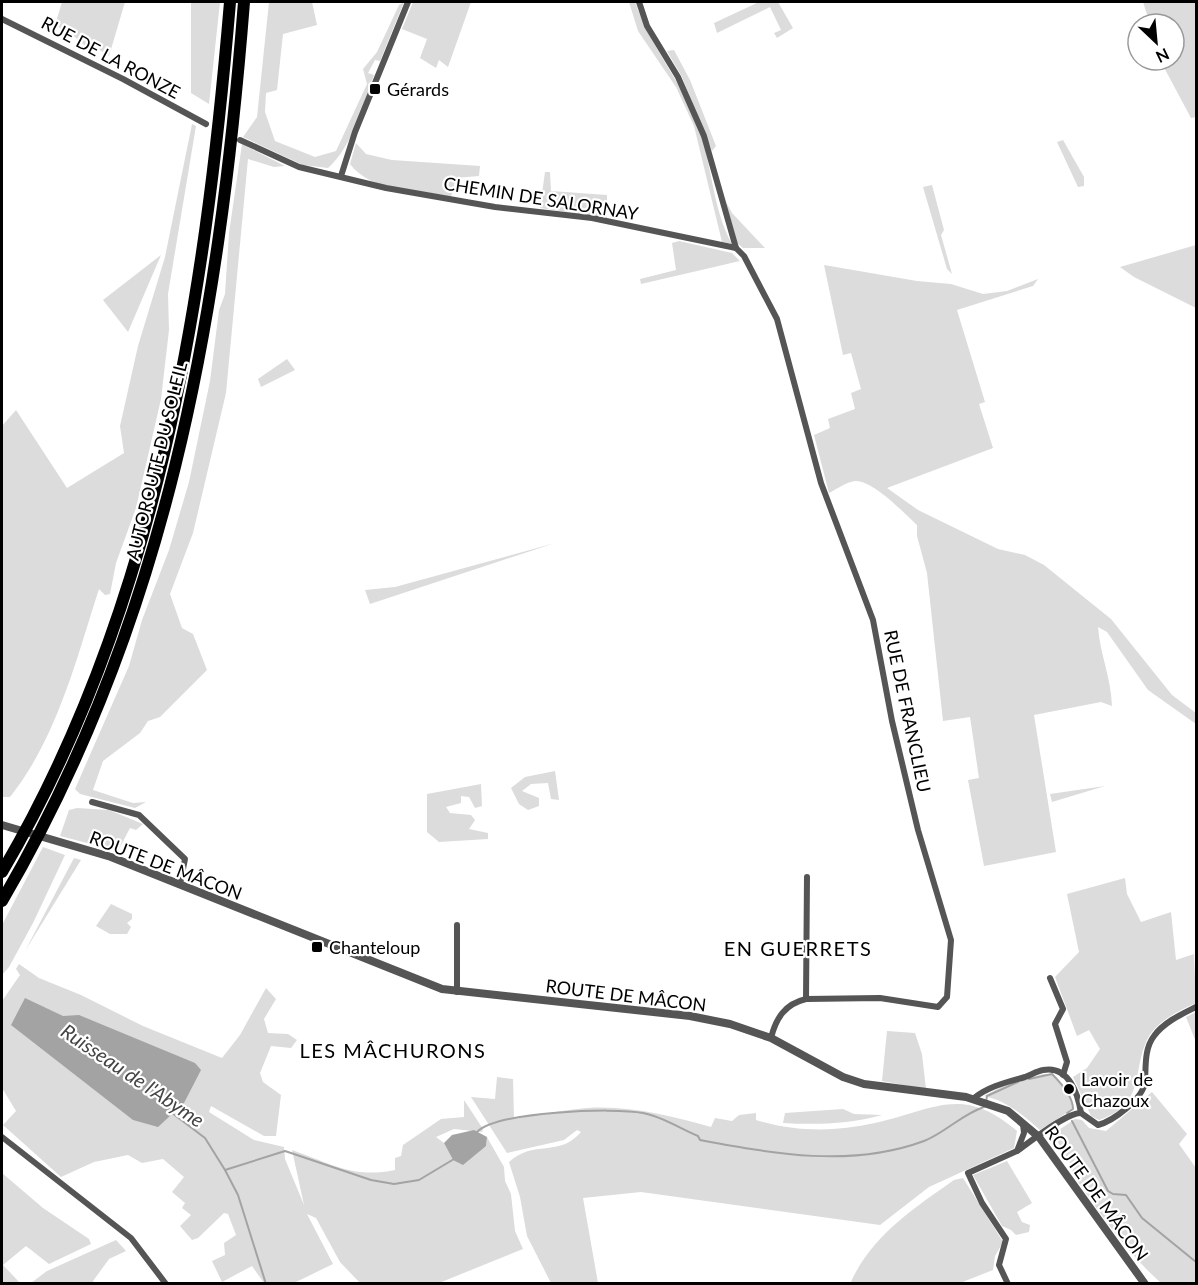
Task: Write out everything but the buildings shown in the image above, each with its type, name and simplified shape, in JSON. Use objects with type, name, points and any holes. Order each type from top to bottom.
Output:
[{"type":"highway","name":"AUTOROUTE DU SOLEIL","points":[[2,872],[17,843],[33,834],[110,637],[159,479],[179,391],[197,289],[214,161],[230,2]]},
{"type":"highway","name":"AUTOROUTE DU SOLEIL","points":[[2,901],[33,834],[83,742],[123,643],[154,552],[184,438],[211,298],[222,220],[244,2]]},
{"type":"street","points":[[240,140],[299,166],[341,176],[355,132],[408,2]]},
{"type":"street","points":[[639,2],[647,26],[678,77],[704,136],[726,222],[736,248]]},
{"type":"street","name":"RUE DE LA RONZE","points":[[2,19],[123,79],[206,124]]},
{"type":"street","name":"CHEMIN DE SALORNAY","points":[[341,176],[386,188],[495,207],[592,218],[736,248]]},
{"type":"street","name":"RUE DE FRANCLIEU","points":[[736,248],[744,256],[777,319],[821,483],[873,620],[892,721],[918,831],[951,940],[947,997],[938,1007],[880,998],[806,999]]},
{"type":"street","points":[[92,802],[139,815],[158,831],[185,859],[180,884]]},
{"type":"street","name":"ROUTE DE MÂCON","points":[[2,825],[111,857],[423,984],[457,992],[658,1011],[730,1024],[771,1038],[843,1077],[864,1084],[983,1101],[1023,1122],[1039,1137],[1145,1284]]},
{"type":"street","points":[[771,1038],[784,1009],[794,1002],[806,999],[807,877]]},
{"type":"street","points":[[457,992],[458,925]]},
{"type":"street","points":[[1050,978],[1064,1009],[1054,1024],[1067,1062],[1063,1075]]},
{"type":"street","points":[[983,1101],[983,1091],[1043,1070],[1055,1070],[1074,1087],[1081,1113],[1098,1125],[1117,1117],[1143,1090],[1147,1053],[1154,1036],[1165,1025],[1197,1007]]},
{"type":"street","points":[[1008,1284],[999,1265],[1005,1239],[978,1196],[968,1173],[1017,1151],[1076,1113],[1081,1113]]},
{"type":"street","points":[[1017,1151],[1024,1133],[1023,1122]]},
{"type":"street","points":[[2,1137],[131,1238],[146,1254],[166,1284]]},
{"type":"shaded area","points":[[62,2],[125,2],[109,56],[98,49],[92,52],[75,37],[55,25]]},
{"type":"shaded area","points":[[191,2],[220,2],[209,104],[191,93]]},
{"type":"shaded area","points":[[269,2],[312,2],[317,25],[283,34],[277,90],[266,93],[265,112],[275,141],[315,157],[336,151],[367,84],[363,69],[377,52],[399,5],[404,2],[380,61],[375,60],[368,73],[374,75],[350,137],[337,159],[328,168],[303,165],[243,137],[257,117]]},
{"type":"shaded area","points":[[413,2],[471,2],[448,67],[439,60],[436,68],[420,58],[427,39],[402,29]]},
{"type":"shaded area","points":[[629,2],[635,2],[649,34],[683,93],[698,125],[720,216],[732,244],[722,242],[694,126],[676,87],[638,31]]},
{"type":"shaded area","points":[[759,2],[778,2],[793,28],[777,38],[774,33],[781,30],[770,7],[717,33],[714,23]]},
{"type":"shaded area","points":[[1143,2],[1196,2],[1196,117],[1191,118],[1166,72],[1186,72],[1186,12],[1146,12]]},
{"type":"shaded area","points":[[674,50],[690,80],[716,146],[712,151],[682,77],[667,51]]},
{"type":"shaded area","points":[[192,124],[196,126],[168,294],[169,330],[161,399],[136,508],[116,563],[110,594],[105,595],[99,589],[64,698],[53,724],[26,774],[10,797],[2,797],[2,426],[16,410],[67,488],[124,453],[120,426],[138,346],[165,257]]},
{"type":"shaded area","points":[[1063,140],[1084,177],[1084,186],[1078,187],[1057,142]]},
{"type":"shaded area","points":[[356,143],[366,154],[392,160],[480,166],[479,176],[456,178],[451,197],[396,189],[370,180],[350,164]]},
{"type":"shaded area","points":[[242,144],[285,166],[274,167],[248,159],[226,393],[193,533],[170,594],[182,628],[193,634],[207,670],[160,717],[148,721],[140,733],[103,761],[93,790],[133,803],[146,802],[135,808],[80,794],[75,789],[129,666],[142,620],[169,550],[189,482],[210,381],[219,310],[225,294],[229,233]]},
{"type":"shaded area","points":[[545,172],[550,172],[551,191],[607,195],[607,218],[540,208]]},
{"type":"shaded area","points":[[932,185],[944,230],[941,235],[952,274],[947,269],[923,187]]},
{"type":"shaded area","points":[[726,202],[732,213],[765,248],[743,248],[737,243]]},
{"type":"shaded area","points":[[679,241],[732,253],[740,261],[641,284],[640,279],[676,270],[672,243]]},
{"type":"shaded area","points":[[1196,245],[1196,308],[1134,277],[1120,267]]},
{"type":"shaded area","points":[[161,255],[128,332],[103,300]]},
{"type":"shaded area","points":[[824,265],[917,281],[951,284],[983,294],[1007,291],[1038,279],[1033,286],[957,310],[985,402],[979,404],[993,448],[887,488],[918,510],[998,549],[1025,555],[1044,565],[1111,619],[1172,695],[1196,713],[1196,724],[1148,690],[1107,632],[1098,627],[1112,706],[1101,702],[1034,715],[1056,852],[984,866],[968,780],[979,778],[970,717],[943,721],[927,573],[917,536],[917,525],[888,498],[862,482],[848,483],[829,493],[814,435],[830,428],[828,419],[855,409],[851,393],[861,389],[851,353],[843,355]]},
{"type":"shaded area","points":[[287,359],[295,370],[261,387],[258,379]]},
{"type":"shaded area","points":[[555,543],[370,604],[365,590],[395,587]]},
{"type":"shaded area","points":[[555,771],[559,800],[551,799],[548,783],[531,784],[522,791],[539,798],[539,806],[528,810],[519,804],[511,788],[525,777]]},
{"type":"shaded area","points":[[481,784],[482,806],[475,808],[469,797],[461,796],[461,803],[446,807],[450,813],[471,815],[475,820],[469,829],[488,833],[488,839],[439,842],[427,832],[427,794]]},
{"type":"shaded area","points":[[1105,786],[1052,802],[1050,794]]},
{"type":"shaded area","points":[[77,808],[109,810],[143,824],[136,830],[130,828],[118,851],[60,836],[69,810]]},
{"type":"shaded area","points":[[43,847],[65,855],[33,923],[9,967],[2,975],[2,925]]},
{"type":"shaded area","points":[[74,858],[81,860],[25,951]]},
{"type":"shaded area","points":[[1125,878],[1127,894],[1141,922],[1171,912],[1176,960],[1194,954],[1196,1003],[1169,1017],[1152,1032],[1143,1050],[1131,1096],[1125,1105],[1099,1120],[1091,1116],[1073,1077],[1087,1068],[1100,1049],[1089,1030],[1077,1036],[1055,977],[1079,952],[1067,894]]},
{"type":"shaded area","points":[[111,904],[132,914],[132,919],[127,923],[131,927],[127,934],[110,934],[96,926]]},
{"type":"shaded area","points":[[19,964],[39,978],[81,995],[143,1026],[222,1058],[240,1035],[266,988],[276,999],[264,1019],[268,1033],[288,1034],[297,1040],[291,1048],[271,1046],[260,1073],[263,1082],[281,1095],[276,1136],[264,1136],[211,1106],[209,1112],[254,1140],[284,1147],[285,1159],[304,1205],[292,1150],[354,1171],[395,1170],[395,1158],[401,1156],[403,1145],[441,1119],[464,1117],[464,1100],[483,1129],[482,1132],[454,1129],[436,1137],[444,1143],[453,1160],[486,1146],[487,1137],[504,1167],[505,1181],[511,1194],[515,1231],[523,1249],[439,1283],[360,1283],[340,1262],[316,1218],[307,1214],[333,1264],[294,1283],[264,1283],[252,1266],[222,1282],[212,1261],[225,1255],[224,1243],[236,1235],[228,1214],[224,1213],[198,1238],[192,1240],[180,1226],[191,1215],[182,1208],[185,1203],[172,1192],[184,1177],[163,1159],[142,1163],[128,1155],[94,1162],[61,1177],[3,1125],[16,1111],[2,1088],[2,1001],[20,975],[16,969]]},
{"type":"shaded area","points":[[1196,1012],[1196,1042],[1186,1017]]},
{"type":"shaded area","points":[[887,1031],[915,1033],[922,1054],[926,1089],[882,1081]]},
{"type":"shaded area","points":[[1043,1074],[1052,1074],[1063,1085],[1074,1108],[1040,1130],[1007,1105],[984,1096],[1003,1086]]},
{"type":"shaded area","points":[[497,1077],[513,1079],[514,1118],[578,1109],[618,1108],[650,1112],[711,1127],[715,1118],[732,1121],[739,1115],[756,1113],[756,1120],[771,1124],[800,1129],[830,1129],[875,1123],[931,1107],[963,1104],[980,1108],[998,1117],[1017,1131],[1014,1148],[929,1187],[880,1225],[641,1192],[583,1198],[598,1283],[551,1283],[527,1236],[520,1197],[509,1162],[528,1151],[564,1144],[573,1140],[581,1132],[577,1130],[564,1140],[507,1153],[471,1097],[495,1099]]},
{"type":"shaded area","points":[[1152,1092],[1187,1134],[1179,1144],[1196,1168],[1196,1283],[1161,1283],[1148,1271],[1082,1188],[1053,1134],[1075,1119],[1082,1120],[1089,1128],[1106,1131]]},
{"type":"shaded area","points":[[843,1109],[854,1114],[882,1115],[833,1123],[783,1123],[785,1113]]},
{"type":"shaded area","points":[[1007,1161],[1032,1203],[1017,1212],[1022,1222],[1030,1225],[1029,1232],[1016,1235],[1002,1226],[973,1175]]},
{"type":"shaded area","points":[[2,1173],[43,1208],[89,1239],[91,1244],[49,1264],[26,1246],[3,1265],[20,1283],[2,1283]]},
{"type":"shaded area","points":[[963,1178],[1003,1242],[995,1256],[993,1270],[960,1283],[850,1284],[869,1252],[894,1225],[954,1180]]},
{"type":"shaded area","points":[[116,1240],[126,1251],[109,1259],[93,1281],[94,1283],[31,1283],[47,1271]]},
{"type":"water","name":"Ruisseau de l'Abyme","points":[[25,998],[63,1016],[79,1015],[195,1063],[201,1070],[184,1103],[158,1127],[133,1120],[11,1025]]},
{"type":"water","points":[[474,1130],[487,1137],[486,1146],[463,1165],[453,1160],[444,1143],[452,1135]]},
{"type":"waterway","points":[[1029,1079],[1052,1074],[1071,1099],[1073,1109],[1067,1113]]},
{"type":"waterway","points":[[986,1102],[987,1096],[1018,1082]]},
{"type":"waterway","points":[[477,1132],[488,1125],[530,1116],[583,1111],[628,1111],[657,1117],[698,1136],[700,1140],[785,1154],[841,1156],[869,1154],[924,1141],[984,1107]]},
{"type":"waterway","name":"Ruisseau de l'Abyme","points":[[172,1113],[205,1138],[225,1170],[238,1195],[266,1284]]},
{"type":"waterway","points":[[1072,1121],[1108,1191],[1113,1194],[1126,1195],[1142,1218],[1196,1262]]},
{"type":"waterway","points":[[225,1170],[285,1151],[371,1180],[394,1184],[419,1180],[454,1159]]},
{"type":"place","name":"Gérards","points":[[375,89]]},
{"type":"place","name":"Chanteloup","points":[[317,947]]},
{"type":"place","name":"Lavoir de Chazoux","points":[[1069,1089]]},
{"type":"district","name":"EN GUERRETS","points":[[798,948]]},
{"type":"district","name":"LES MÂCHURONS","points":[[393,1050]]}]
